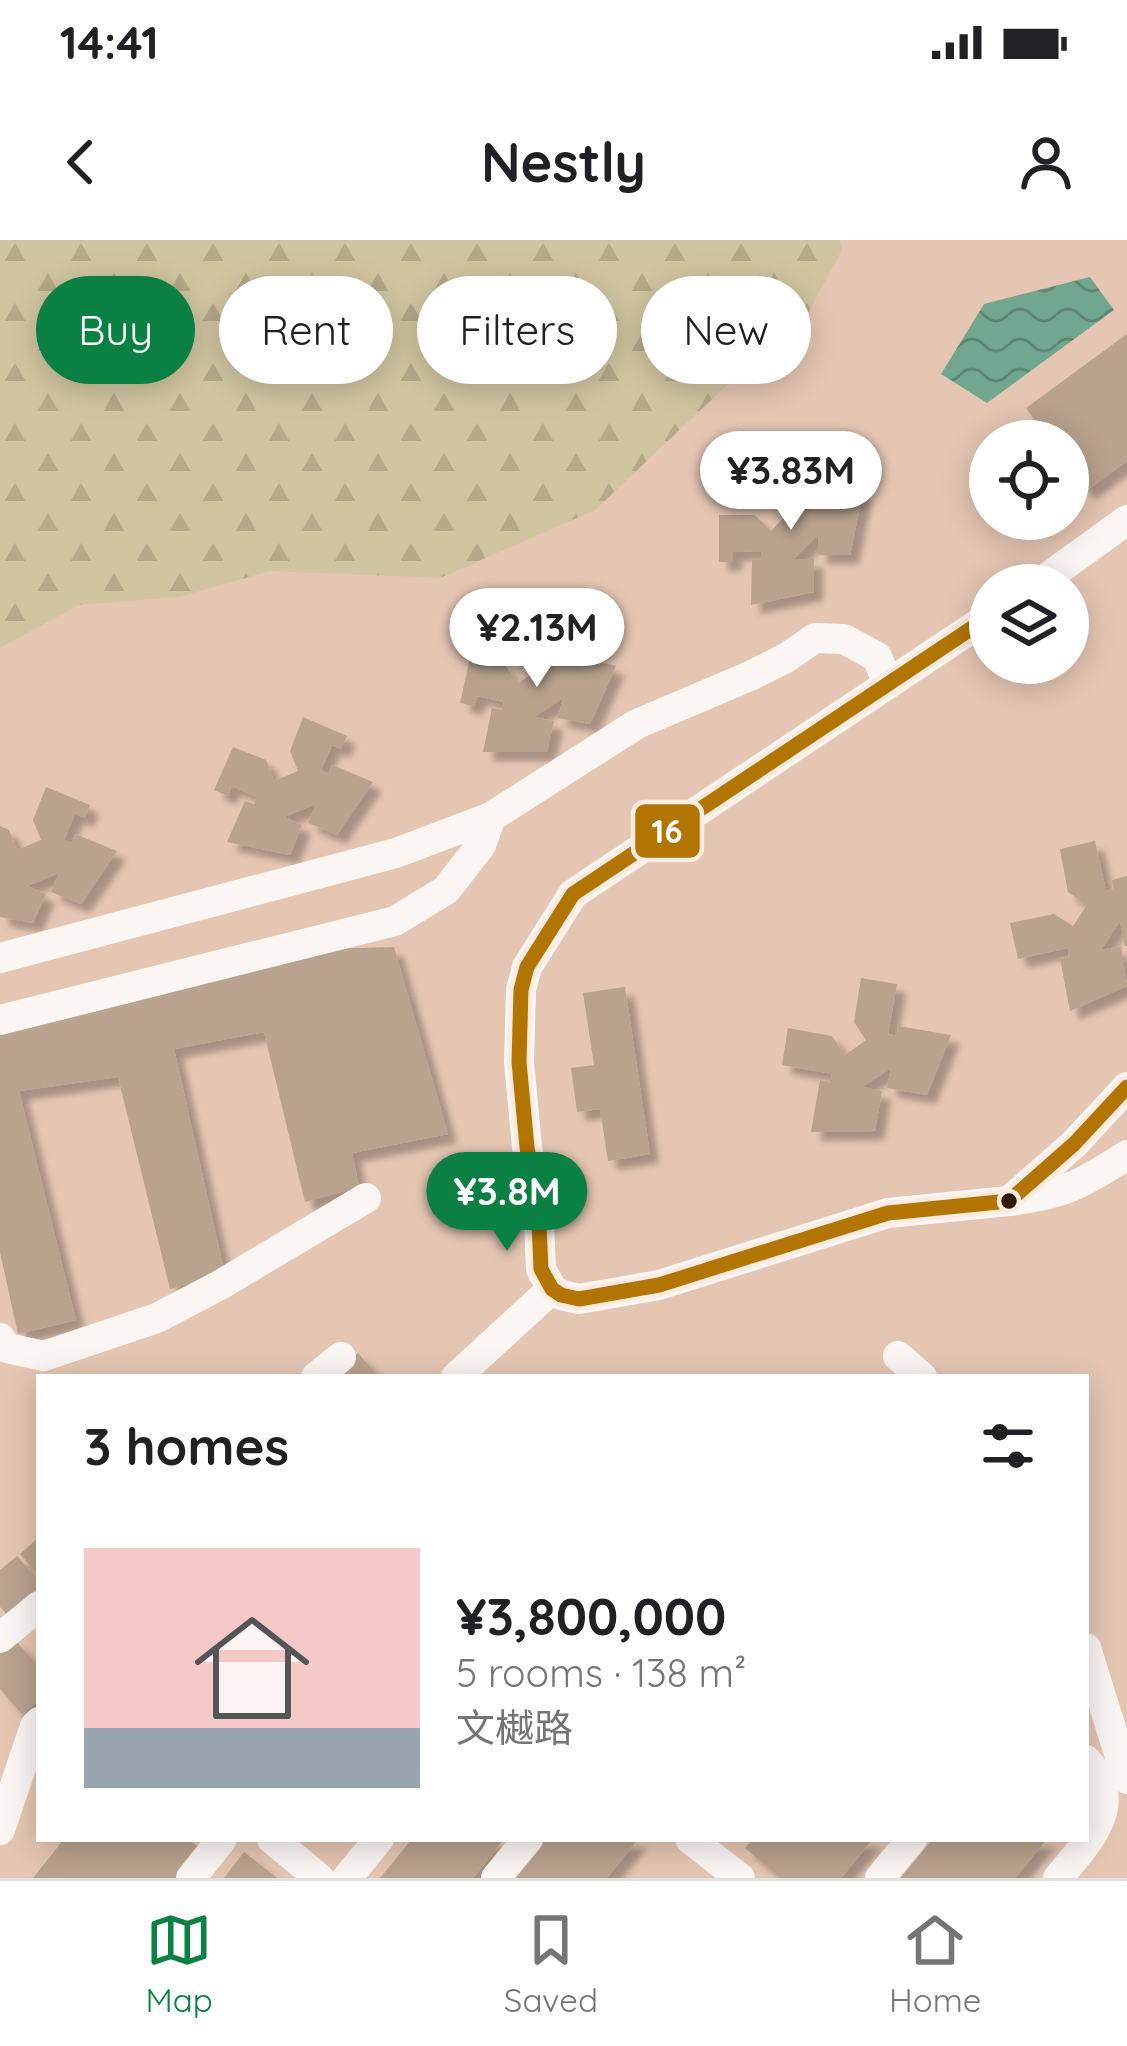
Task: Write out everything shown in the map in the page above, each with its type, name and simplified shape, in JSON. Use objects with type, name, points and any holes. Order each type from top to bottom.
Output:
[{"type":"street","points":[[1066,564],[1127,520]]},
{"type":"street","points":[[459,1374],[542,1299],[539,1224],[519,1062],[521,989],[527,967],[573,894],[969,630]]},
{"type":"street","points":[[0,958],[396,853],[491,817],[637,724],[751,676],[815,638],[844,639],[877,656],[888,684]]},
{"type":"street","points":[[0,1020],[395,921],[446,890],[481,845],[491,817]]},
{"type":"street","points":[[1009,1201],[1074,1144],[1127,1087]]},
{"type":"street","points":[[433,1374],[482,1333],[542,1299],[561,1295],[579,1300],[659,1285],[888,1213],[1043,1197],[1081,1186],[1127,1155]]},
{"type":"street","points":[[0,1338],[8,1348],[44,1356],[157,1318],[366,1198]]},
{"type":"street","points":[[898,1356],[919,1374]]},
{"type":"street","points":[[320,1374],[340,1357]]},
{"type":"street","points":[[0,1638],[36,1608]]},
{"type":"street","points":[[1089,1660],[1121,1789],[1089,1841]]},
{"type":"street","points":[[0,1830],[36,1725]]},
{"type":"street","points":[[1089,1762],[1121,1789]]},
{"type":"street","points":[[191,1878],[220,1842]]},
{"type":"street","points":[[276,1842],[319,1878]]},
{"type":"street","points":[[347,1878],[377,1842]]},
{"type":"street","points":[[496,1878],[526,1842]]},
{"type":"street","points":[[880,1878],[910,1842]]},
{"type":"street","points":[[1058,1878],[1088,1842]]},
{"type":"street","points":[[704,1843],[740,1878]]},
{"type":"green space","points":[[0,240],[840,240],[843,248],[811,308],[811,276],[641,276],[641,384],[729,384],[595,510],[440,578],[270,571],[179,597],[79,605],[0,648]]},
{"type":"water","points":[[1090,277],[1114,310],[987,403],[941,374],[984,304]]},
{"type":"building","points":[[1127,334],[1127,461],[1089,489],[1089,420],[1035,420],[1026,408]]},
{"type":"building","points":[[773,460],[820,460],[820,474],[809,474],[810,502],[818,502],[818,493],[863,492],[850,555],[818,555],[818,535],[794,559],[814,559],[814,592],[751,605],[752,560],[761,560],[761,551],[733,552],[733,562],[719,562],[719,515],[755,515],[771,531],[789,512],[773,497]]},
{"type":"building","points":[[534,615],[581,625],[577,639],[568,637],[562,664],[570,666],[572,656],[616,666],[590,724],[558,718],[563,698],[534,717],[554,721],[547,752],[483,752],[492,708],[502,710],[504,702],[477,696],[474,706],[460,703],[470,658],[505,665],[518,683],[539,669],[527,650]]},
{"type":"building","points":[[303,717],[347,736],[341,749],[332,745],[321,770],[329,774],[332,765],[373,782],[337,835],[308,823],[316,804],[284,817],[302,825],[290,855],[227,842],[245,801],[254,804],[257,797],[231,786],[228,796],[214,790],[233,747],[266,760],[274,781],[298,771],[290,751]]},
{"type":"building","points":[[46,787],[90,805],[85,818],[75,814],[64,840],[72,843],[75,834],[117,851],[81,904],[51,892],[59,873],[27,886],[46,894],[33,923],[0,917],[0,826],[9,830],[17,850],[41,840],[33,820]]},
{"type":"building","points":[[1095,841],[1106,891],[1113,889],[1112,880],[1127,876],[1127,946],[1120,921],[1101,950],[1121,946],[1127,986],[1070,1011],[1060,958],[1069,957],[1068,948],[1018,959],[1010,923],[1054,914],[1073,926],[1087,905],[1068,892],[1060,849]]},
{"type":"building","points":[[394,947],[448,1134],[352,1153],[359,1187],[305,1202],[264,1032],[174,1049],[225,1275],[170,1289],[118,1077],[19,1091],[76,1320],[18,1334],[0,1252],[0,1032],[293,950]]},
{"type":"building","points":[[861,978],[897,984],[888,1034],[897,1036],[898,1026],[951,1035],[927,1095],[887,1088],[891,1068],[862,1087],[882,1091],[875,1131],[811,1132],[820,1080],[830,1082],[832,1074],[782,1065],[788,1028],[832,1036],[845,1055],[866,1040],[854,1022]]},
{"type":"building","points":[[625,987],[650,1154],[608,1161],[600,1109],[577,1112],[571,1068],[594,1065],[583,993]]},
{"type":"building","points":[[358,1353],[376,1374],[334,1374]]},
{"type":"building","points":[[36,1540],[36,1573],[20,1554]]},
{"type":"building","points":[[17,1556],[36,1578],[36,1600],[12,1620],[0,1607],[0,1570]]},
{"type":"building","points":[[15,1640],[36,1664],[36,1702],[22,1714],[0,1689],[0,1653]]},
{"type":"building","points":[[62,1842],[192,1842],[200,1849],[177,1878],[33,1878]]},
{"type":"building","points":[[410,1842],[502,1842],[473,1878],[380,1878]]},
{"type":"building","points":[[543,1842],[636,1842],[607,1878],[513,1878]]},
{"type":"building","points":[[750,1842],[871,1842],[841,1878],[781,1878],[745,1848]]},
{"type":"building","points":[[930,1842],[1045,1842],[1015,1878],[900,1878]]},
{"type":"building","points":[[244,1852],[277,1878],[224,1878]]},
{"type":"transit line","name":"16","points":[[969,630],[573,894],[527,967],[521,990],[519,1062],[541,1269],[552,1289],[579,1299],[659,1285],[888,1213],[1009,1201],[1074,1144],[1127,1087]]}]
